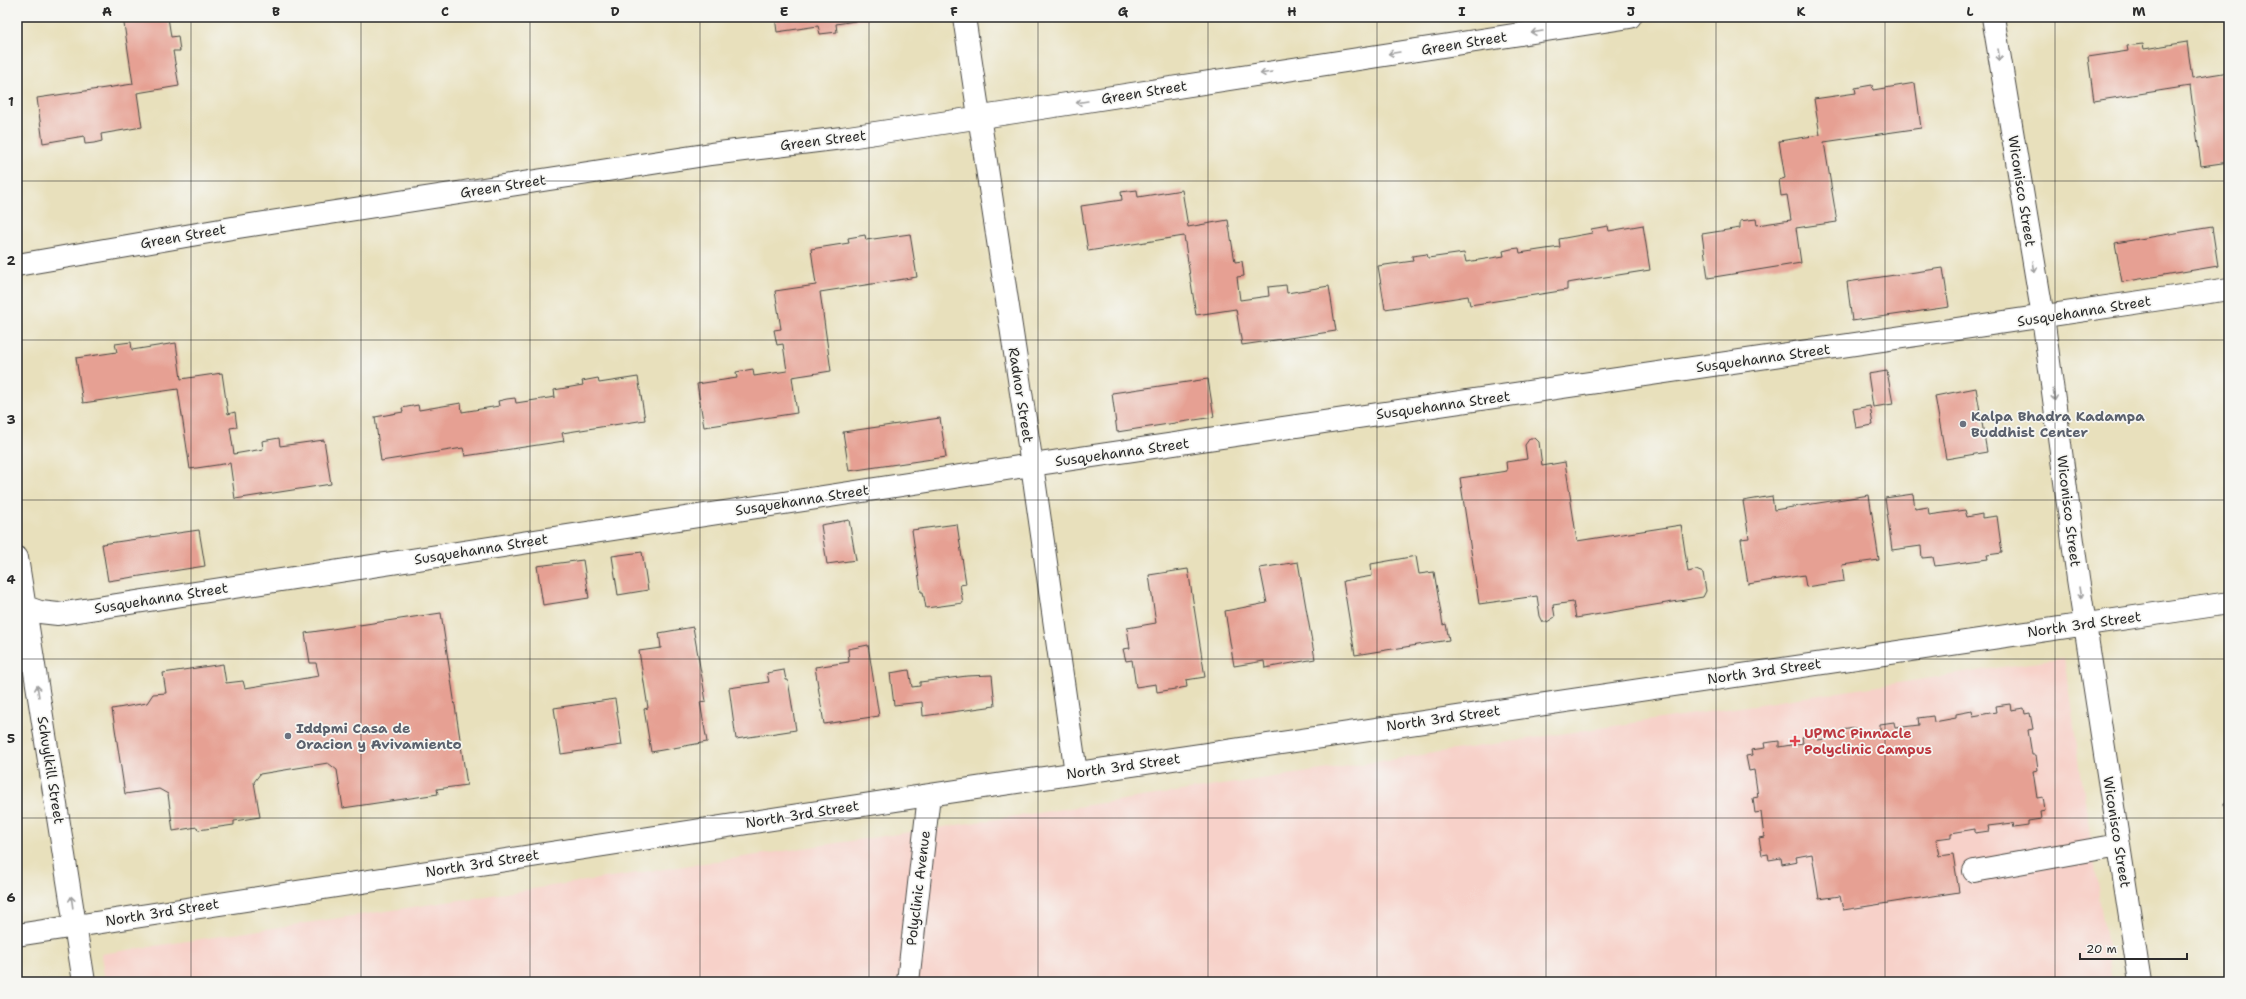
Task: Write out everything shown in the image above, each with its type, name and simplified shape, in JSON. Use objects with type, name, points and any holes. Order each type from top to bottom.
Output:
[{"type":"street","name":"Radnor Street","points":[[964,17],[1032,465],[1076,773]]},
{"type":"street","name":"Green Street","points":[[17,265],[238,227],[711,154],[842,138],[1630,17]]},
{"type":"street","name":"Wiconisco Street","points":[[1993,17],[2043,317],[2085,624],[2140,982]]},
{"type":"street","name":"Susquehanna Street","points":[[21,606],[40,612],[58,614],[1032,465],[2229,289]]},
{"type":"street","name":"Schuylkill Street","points":[[17,558],[21,606],[76,925],[84,982]]},
{"type":"street","name":"North 3rd Street","points":[[17,935],[929,795],[2229,603]]},
{"type":"street","name":"Polyclinic Avenue","points":[[908,982],[929,795]]},
{"type":"street","points":[[1974,871],[2119,846]]},
{"type":"shaded area","name":"UPMC Pinnacle Polyclinic Campus","points":[[2064,658],[2112,982],[105,982],[101,954]]},
{"type":"building","points":[[123,17],[168,17],[171,37],[178,36],[180,51],[173,51],[179,86],[137,93],[142,127],[101,134],[102,141],[94,143],[85,144],[84,136],[43,143],[37,98],[133,84]]},
{"type":"building","points":[[775,17],[874,18],[836,24],[837,32],[820,34],[818,26],[777,32]]},
{"type":"building","points":[[2187,42],[2192,78],[2229,72],[2229,162],[2201,166],[2190,86],[2094,101],[2088,57],[2128,51],[2127,46],[2143,44],[2144,49]]},
{"type":"building","points":[[1915,83],[1921,128],[1824,142],[1837,222],[1796,228],[1801,263],[1708,278],[1702,234],[1740,228],[1740,221],[1756,219],[1757,225],[1791,220],[1787,195],[1781,196],[1779,180],[1785,178],[1779,141],[1820,135],[1814,99],[1856,93],[1855,88],[1872,85],[1873,90]]},
{"type":"building","points":[[1137,190],[1138,197],[1182,190],[1188,227],[1228,220],[1235,262],[1242,261],[1244,276],[1237,277],[1240,300],[1269,296],[1268,287],[1286,285],[1287,293],[1329,286],[1336,331],[1242,345],[1236,309],[1196,315],[1184,236],[1088,251],[1081,206],[1122,200],[1121,192]]},
{"type":"building","points":[[1643,225],[1650,270],[1567,283],[1567,290],[1470,305],[1468,296],[1385,309],[1378,266],[1413,261],[1412,256],[1427,254],[1428,258],[1464,253],[1466,262],[1504,256],[1503,251],[1511,249],[1519,248],[1520,253],[1560,247],[1559,239],[1592,233],[1591,229],[1608,226],[1609,231]]},
{"type":"building","points":[[2212,227],[2218,266],[2122,282],[2115,243]]},
{"type":"building","points":[[910,234],[917,277],[820,292],[831,371],[792,377],[797,413],[704,427],[697,384],[737,378],[736,372],[753,369],[754,376],[787,371],[783,344],[777,345],[774,330],[781,329],[775,291],[816,285],[811,249],[849,243],[848,238],[865,235],[866,240]]},
{"type":"building","points":[[1943,268],[1949,307],[1852,321],[1847,282]]},
{"type":"building","points":[[131,342],[132,350],[176,343],[181,379],[222,373],[228,414],[235,412],[237,427],[230,428],[234,454],[263,449],[262,441],[279,438],[280,446],[324,440],[331,484],[235,499],[230,463],[190,469],[178,389],[83,403],[76,358],[117,352],[115,344]]},
{"type":"building","points":[[1887,371],[1893,404],[1873,407],[1868,374]]},
{"type":"building","points":[[638,377],[645,420],[562,433],[564,441],[465,456],[463,448],[381,461],[375,417],[403,412],[402,408],[418,405],[419,410],[461,403],[462,412],[499,406],[498,401],[507,399],[515,398],[516,403],[555,397],[554,390],[583,385],[582,381],[598,378],[599,383]]},
{"type":"building","points":[[1208,379],[1214,417],[1117,432],[1112,393]]},
{"type":"building","points":[[1976,388],[1987,452],[1946,459],[1935,396]]},
{"type":"building","points":[[1870,406],[1873,425],[1856,428],[1853,409]]},
{"type":"building","points":[[940,418],[946,457],[849,471],[843,432]]},
{"type":"building","points":[[1530,438],[1535,438],[1539,442],[1542,466],[1565,462],[1577,541],[1681,525],[1688,572],[1696,570],[1703,573],[1706,591],[1703,597],[1576,618],[1573,602],[1553,605],[1555,617],[1547,622],[1543,622],[1540,616],[1537,596],[1479,604],[1460,478],[1507,471],[1506,462],[1527,459],[1525,445]]},
{"type":"building","points":[[1913,494],[1915,509],[1928,507],[1929,515],[1965,510],[1967,517],[1982,514],[1982,518],[1997,516],[2002,553],[1987,555],[1988,559],[1935,566],[1933,557],[1922,558],[1921,546],[1892,550],[1885,498]]},
{"type":"building","points":[[1869,495],[1879,560],[1842,565],[1844,581],[1806,587],[1804,575],[1748,584],[1741,539],[1749,538],[1743,501],[1772,496],[1774,510]]},
{"type":"building","points":[[849,520],[856,560],[827,564],[821,525]]},
{"type":"building","points":[[957,524],[966,584],[960,585],[963,603],[926,608],[923,592],[921,592],[912,530]]},
{"type":"building","points":[[199,530],[205,566],[108,581],[102,544]]},
{"type":"building","points":[[642,552],[648,590],[618,595],[612,556]]},
{"type":"building","points":[[1416,556],[1419,574],[1434,572],[1443,625],[1446,624],[1449,640],[1355,655],[1343,581],[1372,576],[1371,564]]},
{"type":"building","points":[[583,560],[589,598],[543,605],[537,566]]},
{"type":"building","points":[[1298,562],[1315,659],[1265,668],[1264,661],[1234,666],[1225,611],[1267,603],[1260,568]]},
{"type":"building","points":[[1188,569],[1205,677],[1186,680],[1187,687],[1157,692],[1156,684],[1136,687],[1132,660],[1126,661],[1123,649],[1130,648],[1127,628],[1156,623],[1149,575]]},
{"type":"building","name":"Iddpmi Casa de Oracion y Avivamiento","points":[[441,613],[467,785],[437,789],[438,794],[343,808],[337,770],[328,763],[260,774],[254,782],[260,817],[234,821],[234,825],[198,830],[197,827],[173,831],[168,794],[159,789],[125,794],[112,709],[147,703],[153,694],[166,693],[163,673],[223,664],[226,683],[243,681],[245,688],[319,676],[316,663],[310,663],[305,633]]},
{"type":"building","points":[[693,627],[706,701],[700,702],[707,742],[651,752],[644,709],[648,708],[639,651],[661,648],[659,633]]},
{"type":"building","points":[[868,645],[879,716],[824,724],[815,667],[849,662],[848,649]]},
{"type":"building","points":[[784,670],[786,680],[788,680],[796,730],[736,739],[729,688],[769,682],[767,673]]},
{"type":"building","points":[[909,670],[912,687],[920,686],[920,682],[967,676],[992,675],[995,706],[923,716],[922,702],[894,705],[890,673]]},
{"type":"building","points":[[615,699],[622,745],[561,754],[554,708]]},
{"type":"building","points":[[2010,704],[2011,710],[2024,708],[2025,714],[2030,713],[2033,729],[2028,730],[2032,755],[2036,755],[2038,770],[2033,771],[2037,798],[2043,797],[2045,811],[2040,812],[2041,819],[2028,821],[2028,826],[2014,828],[2013,823],[1988,826],[1989,831],[1975,833],[1975,829],[1951,833],[1951,837],[1936,839],[1939,856],[1953,854],[1959,892],[1843,910],[1840,896],[1819,899],[1812,854],[1796,857],[1797,861],[1782,864],[1781,858],[1769,860],[1768,854],[1762,855],[1759,838],[1764,837],[1761,812],[1755,813],[1753,798],[1758,797],[1754,770],[1749,771],[1746,756],[1752,755],[1751,750],[1765,748],[1764,743],[1779,741],[1779,747],[1803,743],[1802,737],[1817,734],[1818,740],[1842,737],[1841,730],[1855,728],[1856,735],[1880,731],[1880,724],[1894,722],[1895,728],[1919,725],[1918,718],[1933,716],[1934,722],[1956,718],[1956,714],[1972,711],[1973,716],[1996,712],[1995,706]]},
{"type":"building","points":[[2229,802],[2229,824],[2228,824],[2225,803]]},
{"type":"place","name":"Kalpa Bhadra Kadampa Buddhist Center","points":[[1963,424]]},
{"type":"place","name":"Iddpmi Casa de Oracion y Avivamiento","points":[[288,736]]},
{"type":"place","name":"UPMC Pinnacle Polyclinic Campus","points":[[1795,741]]}]
